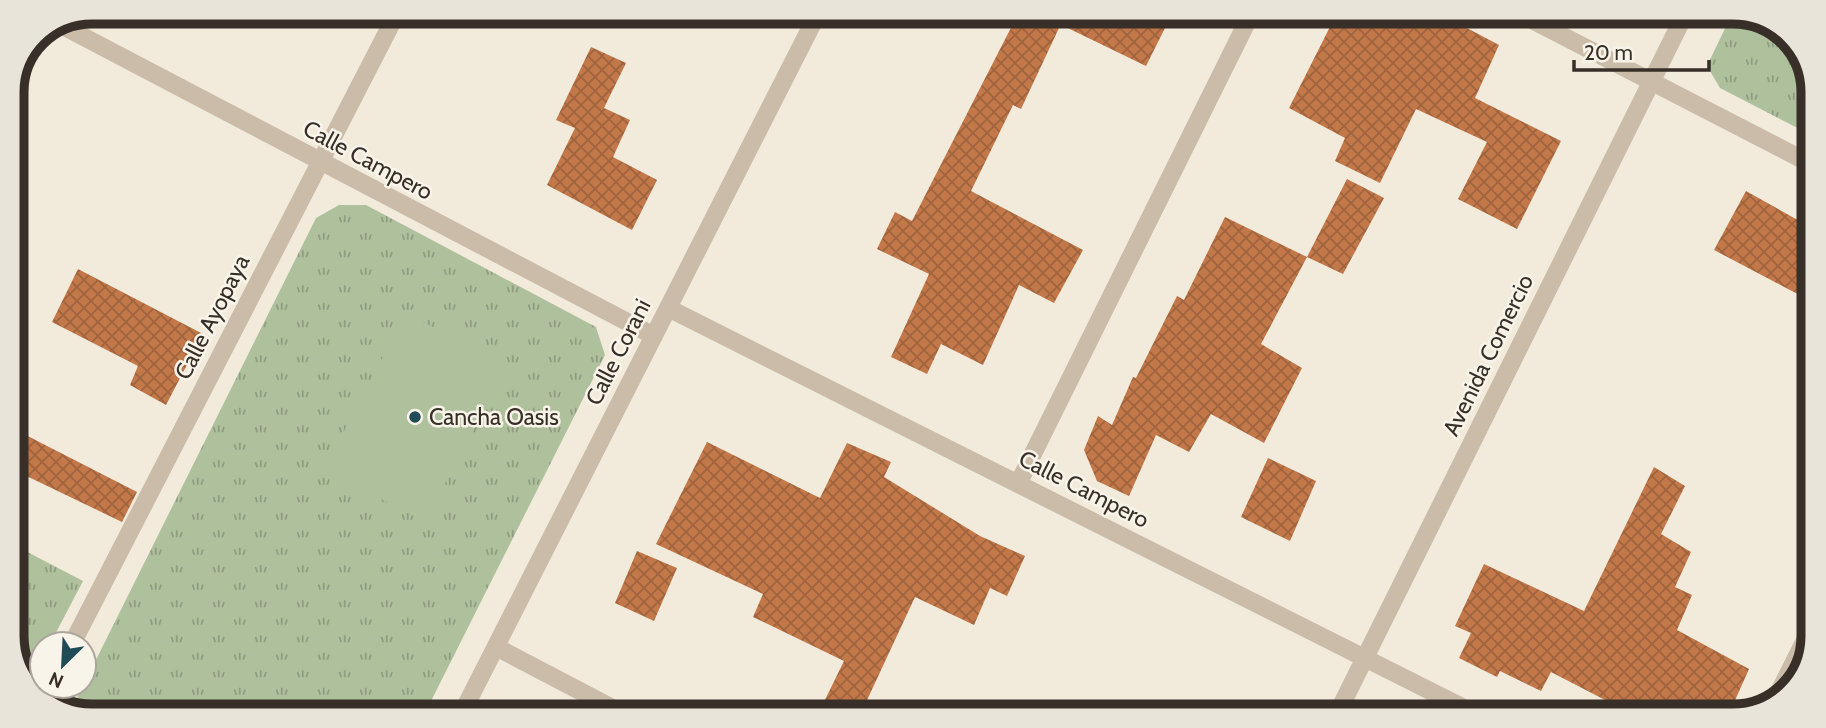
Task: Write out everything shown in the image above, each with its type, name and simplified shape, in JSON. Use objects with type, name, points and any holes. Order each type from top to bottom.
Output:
[{"type":"street","name":"Calle Ayopaya","points":[[79,630],[391,24]]},
{"type":"street","name":"Calle Corani","points":[[467,704],[812,24]]},
{"type":"street","points":[[1018,484],[1246,24]]},
{"type":"street","points":[[1539,24],[1801,158]]},
{"type":"street","name":"Avenida Comercio","points":[[1342,704],[1680,24]]},
{"type":"street","name":"Calle Campero","points":[[69,29],[654,336]]},
{"type":"street","name":"Calle Campero","points":[[668,308],[1457,704]]},
{"type":"street","points":[[496,647],[605,704]]},
{"type":"street","points":[[1785,680],[1799,651]]},
{"type":"green space","points":[[1727,24],[1755,28],[1775,39],[1782,44],[1798,71],[1801,88],[1801,130],[1720,88],[1707,66]]},
{"type":"green space","points":[[339,205],[366,205],[596,327],[605,355],[430,704],[92,704],[75,701],[98,700],[98,656],[316,218]]},
{"type":"green space","name":"Cancha Oasis","points":[[406,313],[506,366],[425,522],[324,469]]},
{"type":"green space","points":[[25,551],[83,581],[57,630],[28,630],[27,652]]},
{"type":"building","points":[[1013,24],[1050,24],[1059,28],[1021,109],[1013,105],[971,191],[1083,250],[1054,303],[1019,285],[983,365],[941,344],[927,374],[891,357],[929,274],[877,249],[895,212],[912,221]]},
{"type":"building","points":[[1059,24],[1167,24],[1146,66]]},
{"type":"building","points":[[1331,24],[1459,24],[1499,45],[1475,98],[1561,141],[1517,229],[1458,199],[1487,142],[1416,109],[1380,183],[1335,161],[1345,138],[1289,108]]},
{"type":"building","points":[[591,47],[626,63],[604,108],[630,120],[613,157],[657,180],[632,230],[547,185],[575,128],[556,120]]},
{"type":"building","points":[[1347,179],[1384,198],[1343,274],[1307,257]]},
{"type":"building","points":[[1746,191],[1801,222],[1801,296],[1714,250]]},
{"type":"building","points":[[1225,217],[1307,257],[1261,344],[1302,368],[1264,443],[1211,414],[1189,452],[1156,435],[1129,496],[1097,481],[1084,450],[1098,416],[1112,425],[1133,377],[1136,378],[1177,296],[1184,300]]},
{"type":"building","points":[[78,269],[203,334],[166,405],[130,385],[138,366],[52,322]]},
{"type":"building","points":[[25,434],[137,492],[122,522],[25,475]]},
{"type":"building","points":[[707,442],[820,498],[847,443],[891,462],[884,477],[980,536],[1025,556],[1007,596],[990,588],[974,625],[915,597],[865,704],[823,704],[844,661],[753,617],[763,594],[656,544]]},
{"type":"building","points":[[1268,458],[1316,481],[1290,541],[1241,517]]},
{"type":"building","points":[[1654,467],[1685,486],[1661,534],[1691,552],[1675,587],[1692,595],[1677,630],[1749,669],[1733,704],[1613,704],[1551,672],[1541,691],[1500,671],[1497,677],[1459,658],[1471,633],[1455,626],[1484,564],[1584,611]]},
{"type":"building","points":[[637,551],[677,568],[654,621],[615,603]]},
{"type":"place","name":"Cancha Oasis","points":[[415,417]]}]
